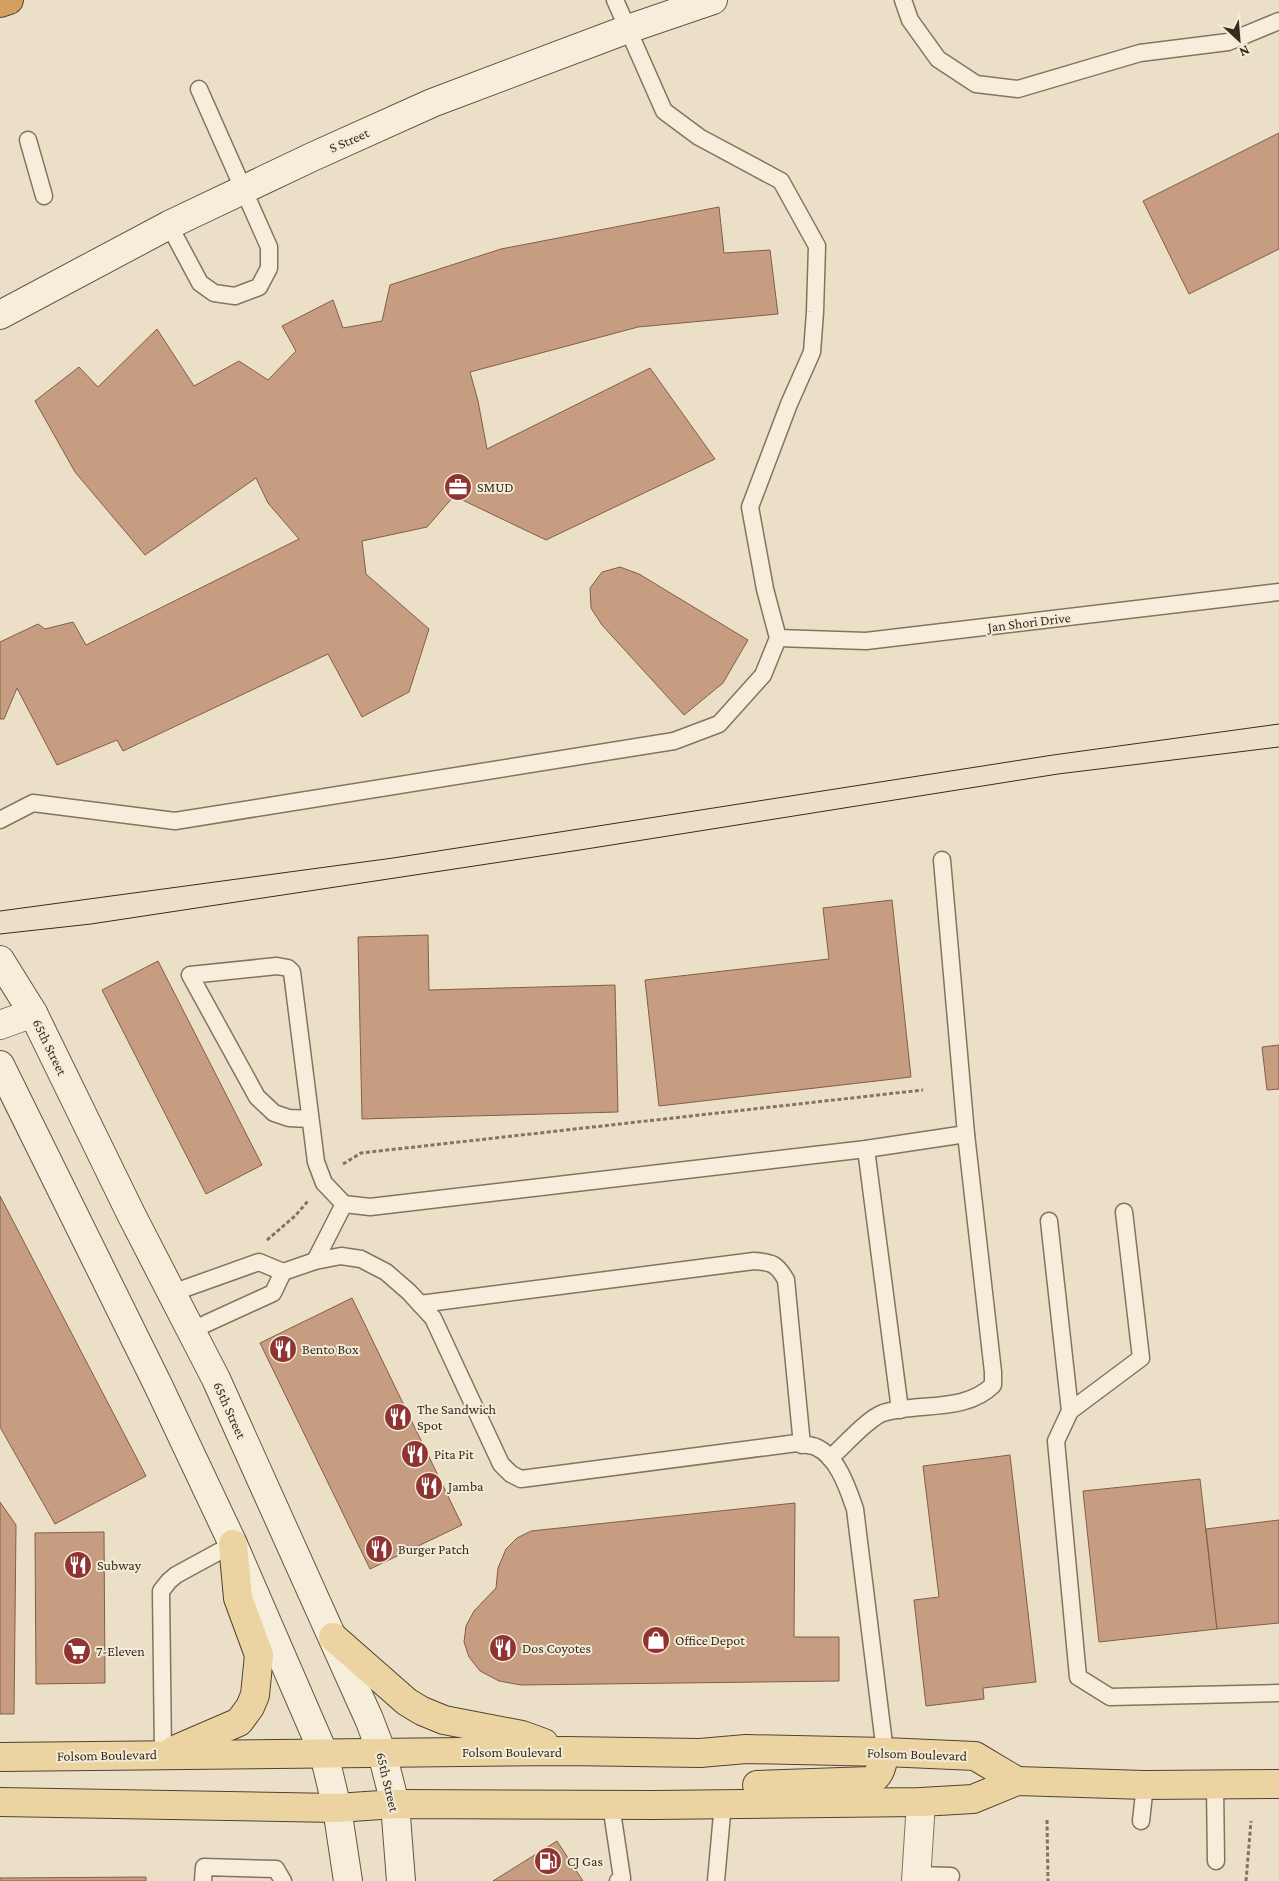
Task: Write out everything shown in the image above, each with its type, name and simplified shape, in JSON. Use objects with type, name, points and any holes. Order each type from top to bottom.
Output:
[{"type":"highway","points":[[0,3],[9,0]]},
{"type":"main road","name":"S Street","points":[[0,315],[169,225],[432,103],[628,29],[713,0]]},
{"type":"main road","name":"65th Street","points":[[0,960],[33,1013],[131,1214],[216,1379],[332,1637],[382,1753],[395,1804],[401,1881]]},
{"type":"main road","points":[[0,1025],[33,1013]]},
{"type":"main road","points":[[0,1066],[155,1379],[233,1544],[324,1754],[338,1808],[348,1881]]},
{"type":"main road","points":[[164,1754],[239,1722],[250,1707],[255,1695],[259,1655],[238,1598],[233,1544]]},
{"type":"main road","points":[[332,1637],[407,1702],[422,1711],[444,1720],[522,1736],[566,1752]]},
{"type":"main road","name":"Folsom Boulevard","points":[[0,1757],[164,1754],[700,1753],[746,1749],[885,1752],[975,1756],[1017,1782]]},
{"type":"main road","points":[[723,1803],[742,1791],[758,1785],[870,1781],[876,1778],[880,1772],[885,1752]]},
{"type":"main road","points":[[0,1802],[338,1808],[395,1804],[611,1805],[921,1802],[973,1799],[1017,1782],[1145,1785],[1279,1784]]},
{"type":"main road","points":[[917,1878],[921,1802]]},
{"type":"lane","points":[[0,820],[33,803],[175,821],[674,741],[719,724],[764,675],[778,638],[764,589],[750,507],[789,404],[812,352],[817,246],[781,181],[699,137],[664,111],[614,0]]},
{"type":"lane","points":[[903,0],[910,20],[938,59],[976,84],[1018,88],[1140,53],[1228,42],[1279,20]]},
{"type":"lane","points":[[169,225],[200,283],[214,293],[234,296],[259,287],[270,268],[269,247],[200,89]]},
{"type":"lane","points":[[28,140],[44,196]]},
{"type":"lane","name":"Jan Shori Drive","points":[[778,638],[866,641],[1279,592]]},
{"type":"lane","points":[[830,1458],[863,1427],[881,1414],[971,1401],[985,1393],[993,1385],[966,1134],[942,860]]},
{"type":"lane","points":[[310,1119],[289,1118],[274,1114],[257,1097],[190,975],[277,966],[288,968],[292,972],[316,1162],[324,1184],[344,1204],[370,1207],[866,1149],[966,1134]]},
{"type":"lane","points":[[866,1149],[900,1410]]},
{"type":"lane","points":[[316,1261],[344,1204]]},
{"type":"lane","points":[[1070,1410],[1141,1358],[1124,1212]]},
{"type":"lane","points":[[1049,1221],[1070,1410],[1056,1442],[1078,1677],[1110,1697],[1279,1693]]},
{"type":"lane","points":[[172,1293],[259,1262],[283,1272],[316,1261],[341,1256],[361,1259],[386,1272],[433,1318],[501,1464],[511,1474],[520,1479],[797,1444],[816,1447],[830,1458],[846,1484],[855,1509],[885,1752]]},
{"type":"lane","points":[[420,1304],[766,1261],[778,1267],[786,1280],[802,1445]]},
{"type":"lane","points":[[190,1331],[273,1293],[283,1272]]},
{"type":"lane","points":[[164,1754],[161,1591],[168,1581],[176,1575],[233,1544]]},
{"type":"lane","points":[[1141,1821],[1145,1785]]},
{"type":"lane","points":[[1215,1785],[1216,1861]]},
{"type":"lane","points":[[716,1881],[723,1803]]},
{"type":"lane","points":[[611,1805],[622,1878],[618,1881]]},
{"type":"lane","points":[[203,1881],[204,1867],[276,1869],[283,1881]]},
{"type":"lane","points":[[917,1878],[950,1876]]},
{"type":"path","points":[[265,1242],[295,1216],[340,1166],[361,1153],[923,1090]]},
{"type":"path","points":[[1047,1820],[1048,1881]]},
{"type":"path","points":[[1246,1881],[1251,1821]]},
{"type":"building","points":[[1279,133],[1279,249],[1189,294],[1143,201]]},
{"type":"building","name":"SMUD","points":[[719,207],[724,253],[770,250],[778,314],[638,327],[470,372],[478,401],[487,449],[650,368],[715,459],[546,540],[454,496],[427,527],[362,541],[366,574],[429,629],[409,692],[362,717],[328,654],[123,751],[117,740],[57,765],[17,688],[4,719],[0,719],[0,642],[38,624],[45,629],[73,622],[86,645],[299,539],[268,503],[256,478],[145,555],[75,472],[35,401],[79,367],[98,387],[157,329],[194,386],[239,361],[268,380],[296,351],[282,326],[333,300],[343,328],[382,321],[390,285],[501,249]]},
{"type":"building","points":[[620,567],[639,574],[748,640],[723,683],[684,715],[602,625],[591,608],[590,588],[602,572]]},
{"type":"building","points":[[892,900],[911,1077],[659,1106],[645,980],[829,959],[823,908]]},
{"type":"building","points":[[428,935],[429,990],[615,985],[618,1112],[362,1119],[358,937]]},
{"type":"building","points":[[158,961],[262,1165],[206,1194],[102,990]]},
{"type":"building","points":[[1279,1045],[1279,1089],[1267,1090],[1262,1047]]},
{"type":"building","points":[[0,1196],[146,1476],[55,1524],[0,1427]]},
{"type":"building","points":[[352,1298],[462,1525],[370,1569],[260,1343]]},
{"type":"building","points":[[1010,1455],[1036,1682],[983,1688],[984,1699],[926,1706],[914,1600],[939,1597],[923,1466]]},
{"type":"building","points":[[1200,1479],[1217,1629],[1099,1642],[1083,1491]]},
{"type":"building","points":[[0,1502],[16,1525],[14,1714],[0,1714]]},
{"type":"building","points":[[795,1503],[794,1637],[839,1637],[839,1681],[521,1685],[499,1681],[480,1671],[469,1657],[464,1642],[466,1626],[474,1611],[496,1588],[498,1568],[506,1549],[517,1538],[531,1531]]},
{"type":"building","points":[[1279,1520],[1279,1623],[1217,1629],[1206,1529]]},
{"type":"building","points":[[104,1532],[105,1683],[36,1684],[35,1533]]},
{"type":"building","name":"CJ Gas","points":[[557,1841],[583,1881],[493,1881]]},
{"type":"building","points":[[146,1877],[146,1881],[0,1881],[0,1878]]},
{"type":"tram line","points":[[0,911],[393,858],[1053,755],[1279,724]]},
{"type":"tram line","points":[[0,934],[91,924],[580,850],[1058,774],[1279,747]]},
{"type":"place","name":"SMUD","points":[[458,487]]},
{"type":"place","name":"Bento Box","points":[[283,1349]]},
{"type":"place","name":"The Sandwich Spot","points":[[398,1417]]},
{"type":"place","name":"Pita Pit","points":[[415,1454]]},
{"type":"place","name":"Jamba","points":[[429,1486]]},
{"type":"place","name":"Burger Patch","points":[[379,1549]]},
{"type":"place","name":"Subway","points":[[78,1565]]},
{"type":"place","name":"Office Depot","points":[[656,1640]]},
{"type":"place","name":"Dos Coyotes","points":[[503,1648]]},
{"type":"place","name":"7-Eleven","points":[[77,1651]]},
{"type":"place","name":"CJ Gas","points":[[548,1861]]}]
